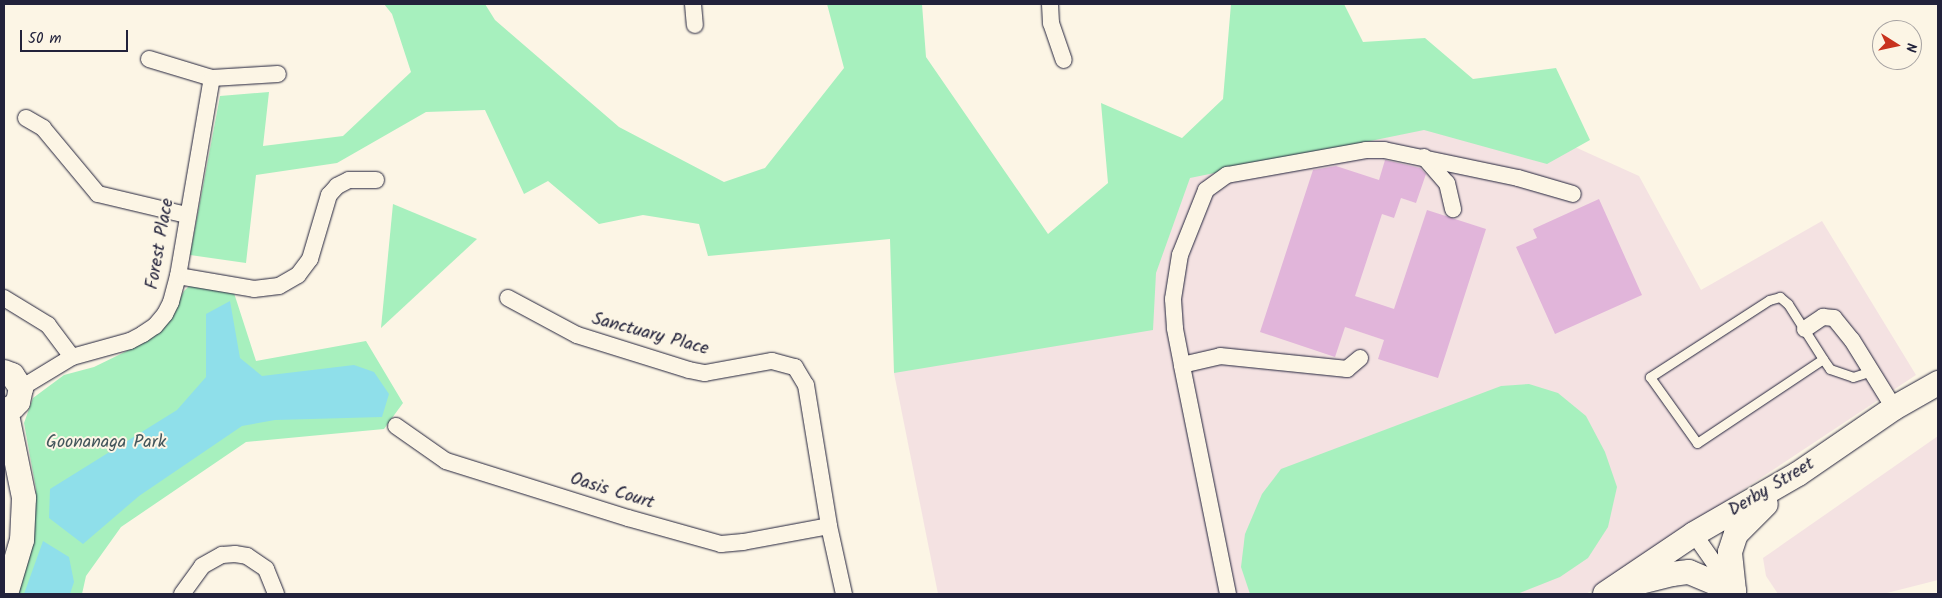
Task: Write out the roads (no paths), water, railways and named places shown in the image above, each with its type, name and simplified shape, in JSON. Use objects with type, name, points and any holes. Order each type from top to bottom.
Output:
[{"type":"main road","points":[[6,594],[22,540],[24,506],[20,475],[5,411],[18,402],[12,380]]},
{"type":"main road","name":"Derby Street","points":[[1609,592],[1694,534],[1798,474],[1894,408],[1938,383]]},
{"type":"main road","points":[[1735,593],[1730,552],[1736,534],[1798,474]]},
{"type":"main road","points":[[1609,592],[1672,574],[1689,572],[1735,593]]},
{"type":"street","points":[[693,4],[695,25]]},
{"type":"street","points":[[1050,4],[1050,22],[1064,60]]},
{"type":"street","points":[[149,59],[212,78],[278,74]]},
{"type":"street","name":"Forest Place","points":[[12,380],[72,357],[130,341],[155,326],[171,302],[178,276],[212,78]]},
{"type":"street","points":[[26,118],[43,128],[98,194],[187,215]]},
{"type":"street","points":[[1228,594],[1182,366],[1175,328],[1173,299],[1180,255],[1206,190],[1227,175],[1366,150],[1384,150],[1518,178],[1573,194]]},
{"type":"street","points":[[1424,157],[1447,183],[1453,209]]},
{"type":"street","points":[[178,276],[254,289],[279,286],[298,275],[310,259],[327,201],[336,186],[349,180],[376,180]]},
{"type":"street","points":[[4,298],[48,325],[72,357]]},
{"type":"street","name":"Sanctuary Place","points":[[508,298],[577,335],[689,370],[714,372],[772,361],[795,367],[806,385],[829,526],[844,594]]},
{"type":"street","points":[[1805,329],[1823,317],[1834,318],[1852,340],[1894,408]]},
{"type":"street","points":[[1182,366],[1220,356],[1347,369],[1360,358]]},
{"type":"street","name":"Oasis Court","points":[[396,426],[446,461],[619,515],[720,544],[743,542],[829,526]]},
{"type":"street","points":[[1694,534],[1735,593]]},
{"type":"street","points":[[182,594],[206,563],[222,555],[235,554],[247,556],[262,566],[266,570],[276,594]]},
{"type":"lane","points":[[1822,359],[1697,443],[1650,377],[1769,300],[1780,296],[1788,304],[1830,369],[1853,377],[1871,371]]},
{"type":"water","points":[[230,301],[240,358],[262,376],[354,365],[374,372],[389,394],[382,417],[275,420],[242,426],[139,496],[83,544],[49,518],[50,489],[177,410],[206,377],[206,314]]},
{"type":"water","points":[[43,541],[69,557],[74,582],[70,594],[24,594]]},
{"type":"park label","name":"Goonanaga Park","points":[[106,443]]}]
